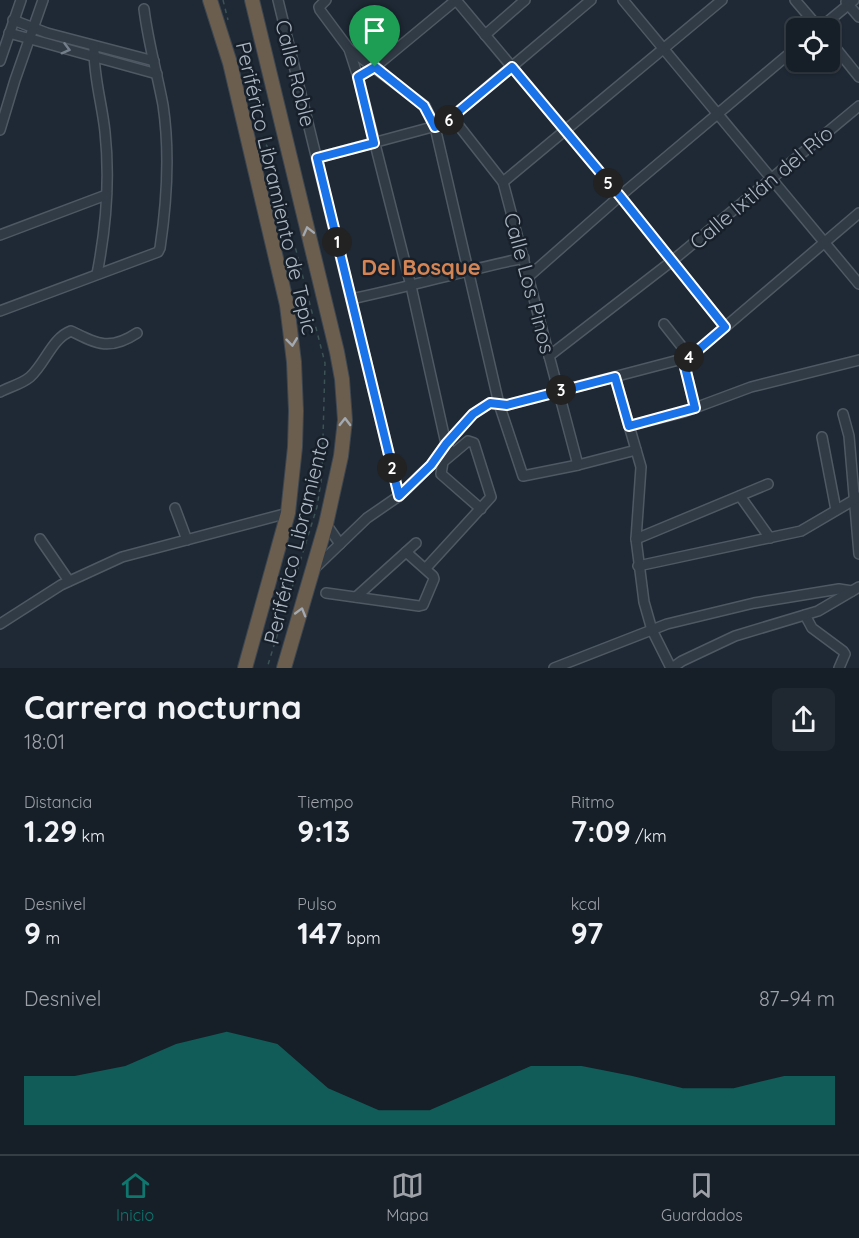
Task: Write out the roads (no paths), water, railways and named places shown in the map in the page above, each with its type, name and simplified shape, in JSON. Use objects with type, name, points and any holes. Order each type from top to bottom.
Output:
[{"type":"highway","name":"Periférico Libramiento","points":[[252,0],[342,379],[345,420],[338,474],[326,524],[284,668]]},
{"type":"highway","name":"Periférico Libramiento de Tepic","points":[[210,1],[230,63],[287,305],[294,362],[296,411],[288,513],[245,668]]},
{"type":"street","points":[[0,61],[21,0]]},
{"type":"street","points":[[0,130],[43,0]]},
{"type":"street","name":"Calle Roble","points":[[278,0],[399,496]]},
{"type":"street","points":[[358,77],[375,67],[456,0],[620,196],[725,327]]},
{"type":"street","points":[[485,34],[525,0]]},
{"type":"street","points":[[317,158],[447,123],[591,0]]},
{"type":"street","points":[[623,0],[859,284]]},
{"type":"street","points":[[503,182],[722,0]]},
{"type":"street","points":[[795,0],[810,18]]},
{"type":"street","points":[[323,2],[319,7],[320,10],[349,49],[424,106],[435,127],[499,404],[523,476],[636,450]]},
{"type":"street","points":[[831,18],[849,2],[859,17]]},
{"type":"street","points":[[0,310],[158,252],[164,221],[167,145],[157,74],[144,9]]},
{"type":"street","points":[[13,20],[47,33],[154,61]]},
{"type":"street","points":[[9,33],[157,74]]},
{"type":"street","points":[[94,46],[105,131],[106,195],[97,274]]},
{"type":"street","points":[[349,49],[411,286],[446,444],[452,453]]},
{"type":"street","points":[[840,53],[859,76]]},
{"type":"street","points":[[528,277],[786,56]]},
{"type":"street","name":"Calle Ixtlán del Río","points":[[549,356],[672,261],[859,106]]},
{"type":"street","name":"Calle Los Pinos","points":[[452,117],[503,182],[578,465]]},
{"type":"street","points":[[0,236],[106,195]]},
{"type":"street","points":[[313,570],[367,518],[399,496],[431,465],[473,414],[490,403],[507,405],[687,358],[859,213]]},
{"type":"street","points":[[351,299],[524,258]]},
{"type":"street","points":[[664,324],[687,358],[695,408]]},
{"type":"street","points":[[0,393],[28,379],[63,334],[71,331],[96,344],[111,345],[137,333]]},
{"type":"street","points":[[629,426],[695,408],[751,387],[859,360]]},
{"type":"street","points":[[615,377],[641,467],[636,539],[644,602],[652,630],[672,668],[735,636],[818,611],[856,589]]},
{"type":"street","points":[[843,414],[849,436],[859,554]]},
{"type":"street","points":[[822,437],[836,510]]},
{"type":"street","points":[[426,568],[481,509],[491,497],[474,443],[468,441],[441,464],[442,477],[481,509]]},
{"type":"street","points":[[636,539],[768,484]]},
{"type":"street","points":[[740,496],[770,538]]},
{"type":"street","points":[[638,566],[808,528],[856,499]]},
{"type":"street","points":[[175,508],[187,540]]},
{"type":"street","points":[[0,624],[69,581],[122,557],[288,513]]},
{"type":"street","points":[[326,524],[340,544]]},
{"type":"street","points":[[40,539],[69,581]]},
{"type":"street","points":[[356,597],[416,543]]},
{"type":"street","points":[[326,593],[423,605],[434,579],[426,568],[406,552]]},
{"type":"street","points":[[554,668],[668,624],[754,603],[839,589],[856,589]]},
{"type":"street","points":[[805,615],[812,628],[843,651],[839,668]]},
{"type":"district","name":"Del Bosque","points":[[421,267]]}]
